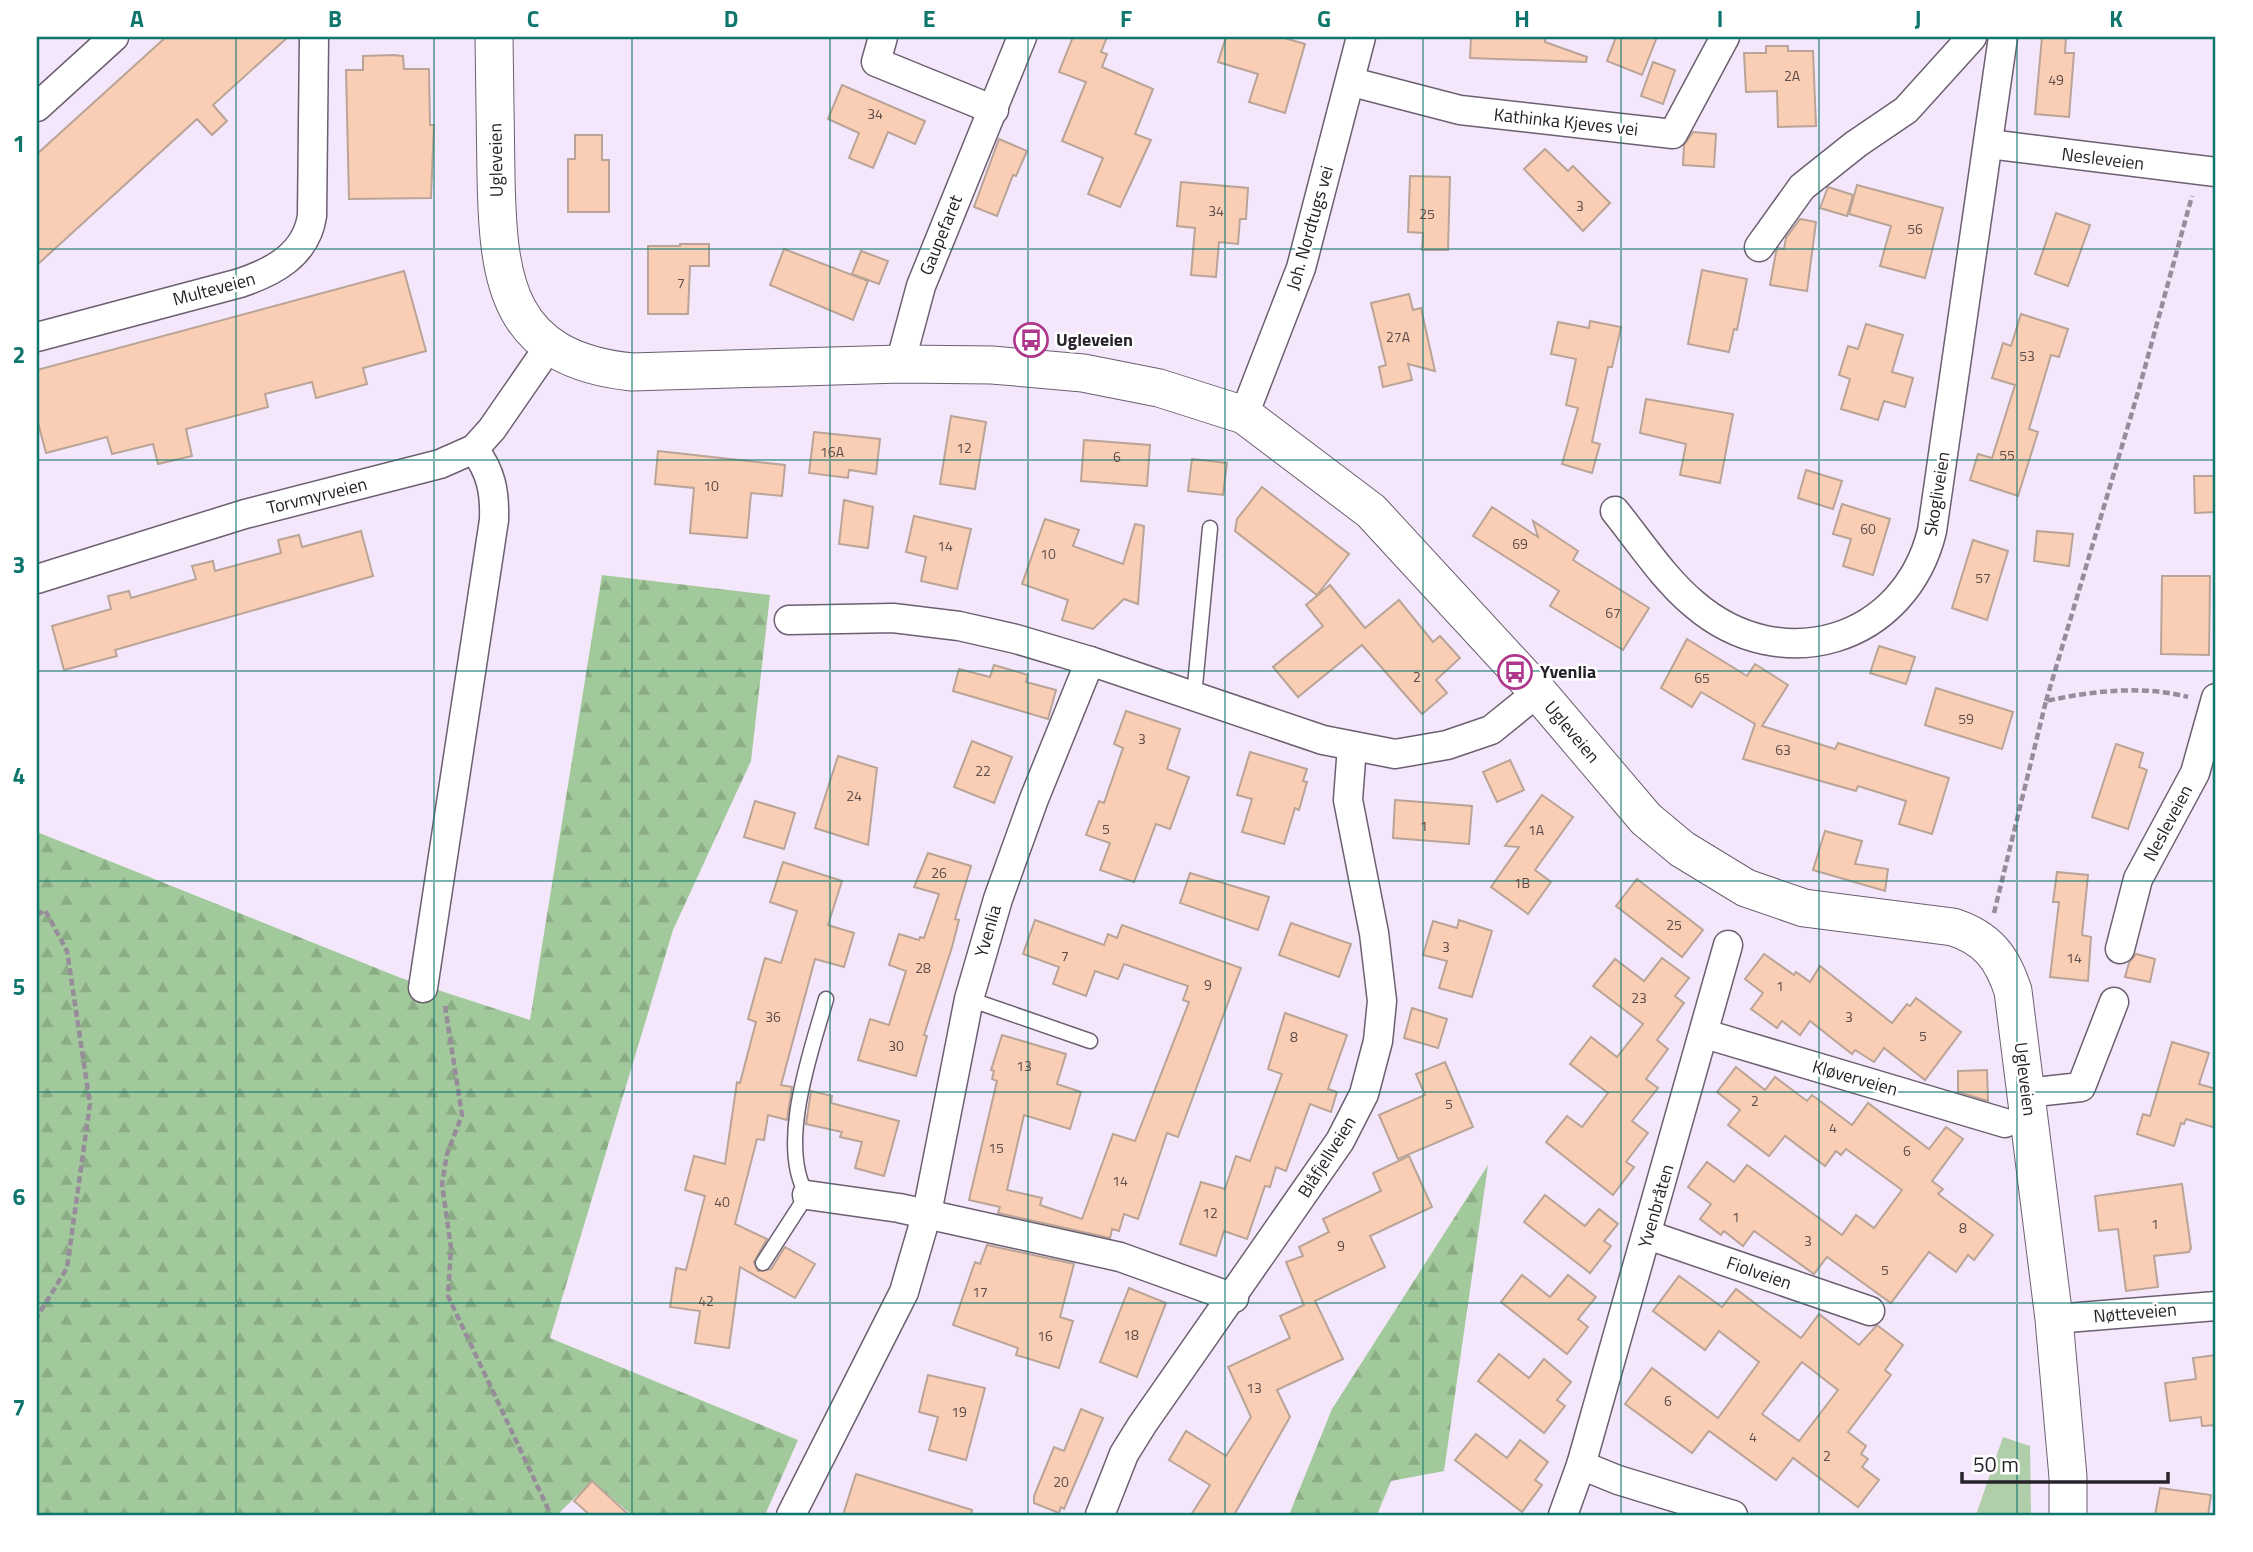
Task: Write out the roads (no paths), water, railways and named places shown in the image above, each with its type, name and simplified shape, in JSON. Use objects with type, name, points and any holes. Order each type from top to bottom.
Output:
[{"type":"street","points":[[37,107],[114,37]]},
{"type":"street","name":"Multeveien","points":[[37,337],[268,274],[296,251],[310,228],[312,216],[313,37]]},
{"type":"street","name":"Ugleveien","points":[[494,37],[497,209],[501,263],[515,307],[527,325],[550,345],[583,364],[632,372],[900,364],[992,365],[1083,373],[1159,388],[1244,415],[1371,511],[1538,692],[1646,819],[1682,849],[1719,873],[1756,891],[1804,908],[1953,927],[1976,935],[2000,960],[2010,981],[2027,1093],[2054,1320],[2068,1477],[2068,1515]]},
{"type":"street","points":[[883,37],[876,62],[994,110]]},
{"type":"street","name":"Gaupefaret","points":[[900,364],[921,286],[1022,37]]},
{"type":"street","name":"Joh. Nordtugs vei","points":[[1244,415],[1301,268],[1362,37]]},
{"type":"street","name":"Kathinka Kjeves vei","points":[[1352,82],[1460,110],[1673,134],[1725,37]]},
{"type":"street","points":[[1759,247],[1802,187],[1856,144],[1906,110],[1972,37]]},
{"type":"street","name":"Skogliveien","points":[[1615,511],[1694,605],[1726,625],[1760,638],[1810,644],[1836,640],[1858,630],[1897,599],[1926,556],[1932,531],[2003,37]]},
{"type":"street","name":"Nesleveien","points":[[1989,144],[2208,172]]},
{"type":"street","name":"Torvmyrveien","points":[[37,579],[244,513],[440,464],[474,449],[492,429],[550,345]]},
{"type":"street","points":[[423,988],[495,520],[492,482],[487,466],[474,449]]},
{"type":"street","points":[[789,620],[893,618],[1016,639],[1090,660],[1323,740],[1395,754],[1447,745],[1491,730],[1538,692]]},
{"type":"street","name":"Yvenlia","points":[[791,1515],[904,1292],[927,1213],[969,999],[1007,874],[1090,660]]},
{"type":"street","name":"Nesleveien","points":[[2120,948],[2138,879],[2195,773],[2215,701]]},
{"type":"street","name":"Blåfjellveien","points":[[1100,1515],[1130,1444],[1234,1298],[1340,1141],[1364,1094],[1378,1041],[1382,1001],[1378,964],[1348,800],[1352,746]]},
{"type":"street","name":"Yvenbråten","points":[[1563,1515],[1581,1465],[1648,1235],[1728,945]]},
{"type":"street","points":[[2027,1093],[2081,1087],[2114,1002]]},
{"type":"street","name":"Kløverveien","points":[[1704,1034],[2005,1123]]},
{"type":"street","points":[[807,1195],[927,1213],[1121,1257],[1234,1298]]},
{"type":"street","name":"Fiolveien","points":[[1648,1235],[1870,1311]]},
{"type":"street","name":"Nøtteveien","points":[[2054,1320],[2216,1306]]},
{"type":"street","points":[[1581,1465],[1618,1480],[1733,1515]]},
{"type":"lane","points":[[1194,696],[1210,528]]},
{"type":"lane","points":[[763,1263],[807,1195],[797,1171],[796,1133],[802,1096],[826,999]]},
{"type":"lane","points":[[969,999],[1090,1041]]},
{"type":"place","name":"Ugleveien","points":[[1031,340]]},
{"type":"place","name":"Yvenlia","points":[[1515,672]]}]
